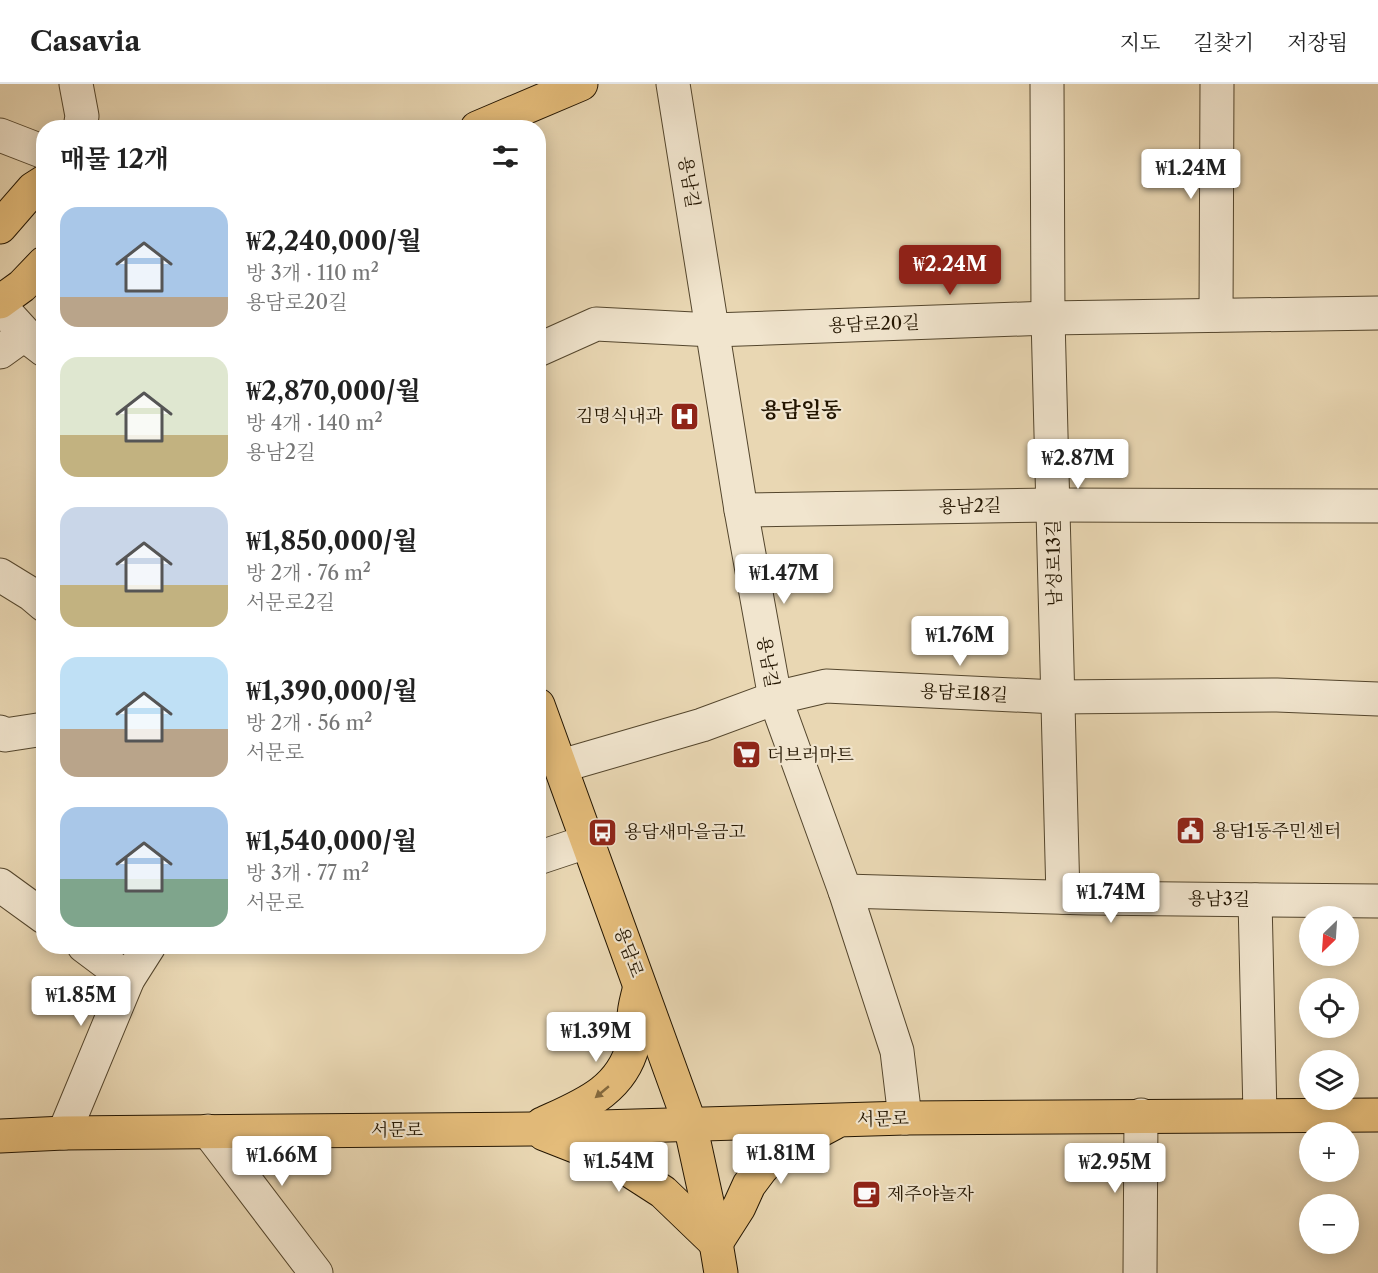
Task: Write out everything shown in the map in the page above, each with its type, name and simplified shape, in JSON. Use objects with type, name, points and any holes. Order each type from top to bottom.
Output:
[{"type":"main road","points":[[496,120],[581,84]]},
{"type":"main road","points":[[0,227],[36,187]]},
{"type":"main road","points":[[0,304],[36,271]]},
{"type":"main road","name":"용담로","points":[[546,726],[690,1124],[718,1258]]},
{"type":"main road","points":[[531,1130],[598,1097],[614,1082],[629,1059],[634,1043],[634,1015],[640,982]]},
{"type":"main road","name":"서문로","points":[[0,1136],[208,1131],[531,1130],[905,1118],[1378,1115]]},
{"type":"main road","points":[[531,1130],[618,1163],[663,1192],[718,1258],[749,1185],[761,1169],[774,1155],[840,1120]]},
{"type":"street","points":[[76,84],[81,120]]},
{"type":"street","name":"용남길","points":[[673,84],[741,510],[775,698],[845,891],[897,1051],[905,1118]]},
{"type":"street","name":"남성로13길","points":[[1047,84],[1048,318],[1062,897]]},
{"type":"street","points":[[1216,315],[1217,84]]},
{"type":"street","points":[[0,135],[36,149]]},
{"type":"street","points":[[0,304],[23,345]]},
{"type":"street","name":"용담로20길","points":[[546,346],[596,324],[713,330],[1048,318],[1378,313]]},
{"type":"street","name":"용남2길","points":[[741,510],[1052,505],[1378,506]]},
{"type":"street","points":[[0,575],[36,598]]},
{"type":"street","name":"용담로18길","points":[[561,766],[702,725],[775,698],[826,686],[1056,698],[1277,695],[1378,699]]},
{"type":"street","points":[[0,732],[5,735],[36,730]]},
{"type":"street","points":[[546,855],[589,841]]},
{"type":"street","points":[[0,885],[36,902]]},
{"type":"street","name":"용남3길","points":[[845,891],[1062,897],[1378,901]]},
{"type":"street","points":[[1255,900],[1260,1115]]},
{"type":"street","points":[[95,954],[128,979]]},
{"type":"street","points":[[64,1133],[128,979],[144,954]]},
{"type":"street","points":[[1140,1273],[1141,1116]]},
{"type":"street","points":[[208,1131],[316,1273]]},
{"type":"place","name":"김명식내과","points":[[684,416]]},
{"type":"place","name":"더브러마트","points":[[746,755]]},
{"type":"place","name":"용담1동주민센터","points":[[1191,831]]},
{"type":"place","name":"용담새마을금고","points":[[603,832]]},
{"type":"place","name":"제주야놀자","points":[[866,1194]]},
{"type":"district","name":"용담일동","points":[[801,409]]}]
